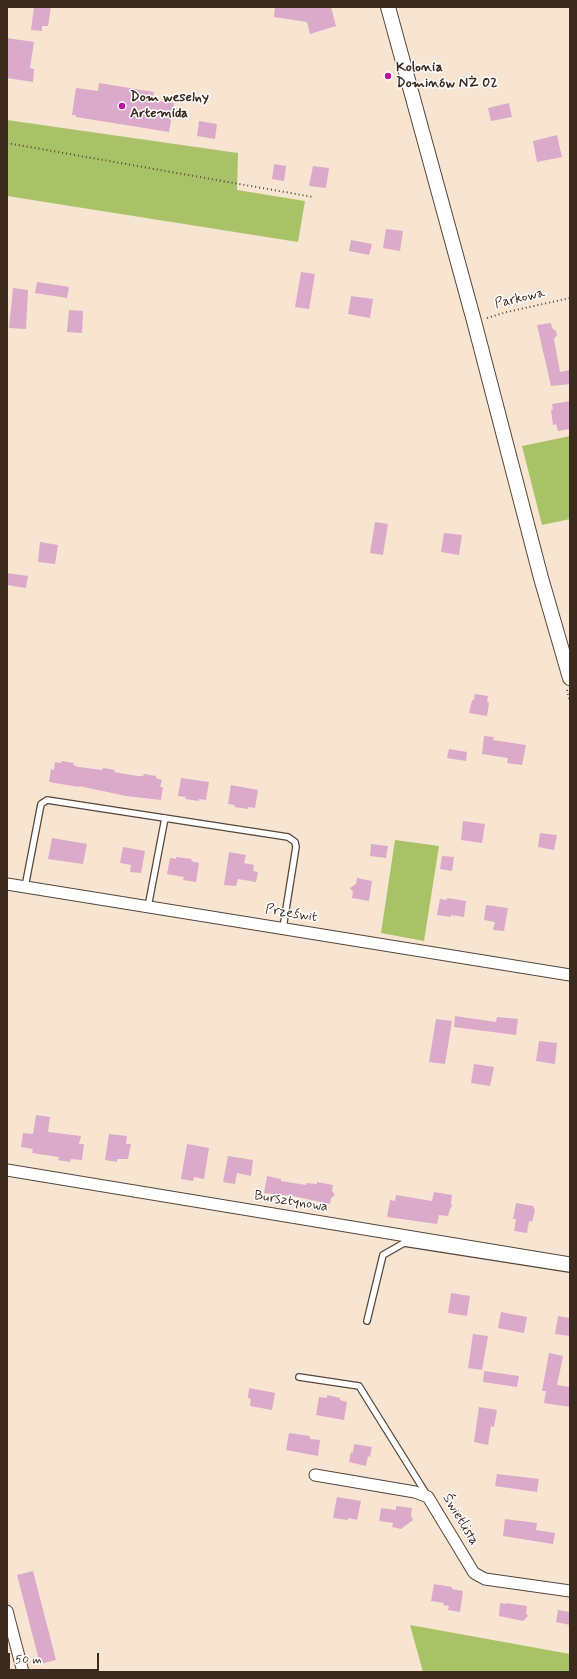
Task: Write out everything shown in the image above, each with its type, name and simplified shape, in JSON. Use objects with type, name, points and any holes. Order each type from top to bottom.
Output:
[{"type":"street","points":[[388,7],[474,321],[541,578],[570,678]]},
{"type":"street","name":"Prześwit","points":[[7,884],[570,975]]},
{"type":"street","name":"Bursztynowa","points":[[7,1170],[570,1263]]},
{"type":"street","name":"Świetlista","points":[[315,1475],[415,1492],[428,1497],[474,1574],[485,1579],[570,1591]]},
{"type":"street","points":[[7,1611],[23,1672]]},
{"type":"lane","points":[[25,887],[41,804],[48,800],[288,837],[292,838],[296,847],[283,928]]},
{"type":"lane","points":[[148,907],[165,818]]},
{"type":"lane","points":[[367,1321],[383,1255],[404,1243],[570,1269]]},
{"type":"lane","points":[[299,1377],[359,1386],[428,1497]]},
{"type":"path","points":[[7,143],[313,198]]},
{"type":"path","name":"Parkowa","points":[[474,321],[570,298]]},
{"type":"green space","points":[[7,120],[238,153],[237,190],[305,201],[298,242],[7,196]]},
{"type":"green space","points":[[570,436],[570,519],[542,525],[522,446]]},
{"type":"green space","points":[[395,840],[439,846],[424,941],[381,933]]},
{"type":"green space","points":[[410,1625],[570,1654],[570,1672],[423,1672]]},
{"type":"building","points":[[34,7],[51,7],[48,26],[42,26],[42,31],[31,30]]},
{"type":"building","points":[[275,7],[331,7],[336,26],[310,34],[307,22],[274,17]]},
{"type":"building","points":[[7,38],[34,42],[30,68],[34,69],[33,82],[7,78]]},
{"type":"building","name":"Dom weselny Artemida","points":[[99,83],[154,92],[152,100],[174,103],[169,132],[76,117],[76,115],[72,115],[76,88],[98,91]]},
{"type":"building","points":[[509,103],[512,117],[491,121],[488,108]]},
{"type":"building","points":[[199,121],[217,124],[215,139],[197,136]]},
{"type":"building","points":[[557,135],[562,157],[537,162],[533,141]]},
{"type":"building","points":[[274,164],[286,166],[284,181],[272,179]]},
{"type":"building","points":[[313,166],[329,168],[326,188],[309,186]]},
{"type":"building","points":[[386,229],[403,231],[400,251],[383,248]]},
{"type":"building","points":[[351,240],[372,244],[369,255],[349,251]]},
{"type":"building","points":[[301,272],[315,274],[309,309],[295,307]]},
{"type":"building","points":[[37,282],[69,287],[67,298],[35,293]]},
{"type":"building","points":[[13,288],[28,290],[26,329],[9,328]]},
{"type":"building","points":[[351,296],[373,299],[370,318],[348,314]]},
{"type":"building","points":[[69,310],[83,311],[82,333],[67,332]]},
{"type":"building","points":[[551,323],[552,328],[556,331],[557,335],[554,339],[560,372],[570,370],[570,384],[551,386],[537,325]]},
{"type":"building","points":[[570,401],[570,429],[558,431],[556,424],[553,425],[551,410],[553,409],[552,404]]},
{"type":"building","points":[[375,522],[388,524],[383,555],[370,553]]},
{"type":"building","points":[[444,533],[462,535],[459,555],[441,552]]},
{"type":"building","points":[[40,542],[58,545],[55,564],[38,562]]},
{"type":"building","points":[[7,573],[28,576],[26,588],[7,585]]},
{"type":"building","points":[[475,694],[488,696],[487,702],[489,703],[487,716],[469,713]]},
{"type":"building","points":[[484,736],[494,737],[493,740],[526,745],[522,765],[507,763],[508,758],[482,754]]},
{"type":"building","points":[[449,749],[467,752],[466,761],[447,758]]},
{"type":"building","points":[[62,761],[74,763],[73,765],[79,767],[102,770],[103,768],[115,770],[114,772],[137,776],[143,776],[144,774],[156,776],[156,778],[162,780],[160,787],[163,787],[161,800],[126,796],[79,786],[49,782],[51,769],[54,770],[55,762],[61,763]]},
{"type":"building","points":[[181,778],[209,782],[206,800],[199,799],[199,801],[185,799],[186,797],[178,796]]},
{"type":"building","points":[[231,785],[258,790],[255,808],[248,807],[248,809],[234,807],[235,805],[228,804]]},
{"type":"building","points":[[463,821],[485,824],[482,843],[461,840]]},
{"type":"building","points":[[540,833],[557,835],[554,850],[538,847]]},
{"type":"building","points":[[52,838],[87,844],[83,864],[48,859]]},
{"type":"building","points":[[371,844],[388,846],[386,858],[370,856]]},
{"type":"building","points":[[123,847],[145,851],[141,873],[130,872],[131,865],[120,863]]},
{"type":"building","points":[[229,852],[246,855],[244,863],[254,865],[253,871],[258,872],[256,882],[238,879],[236,886],[224,885]]},
{"type":"building","points":[[442,856],[454,857],[452,871],[440,869]]},
{"type":"building","points":[[176,857],[192,859],[191,861],[199,863],[196,882],[183,880],[184,877],[167,874],[170,858],[176,859]]},
{"type":"building","points":[[357,878],[372,881],[369,901],[352,898],[353,892],[350,888],[356,884]]},
{"type":"building","points":[[447,898],[466,901],[464,917],[437,915],[440,899],[447,900]]},
{"type":"building","points":[[486,905],[508,908],[504,931],[493,930],[495,922],[484,920]]},
{"type":"building","points":[[455,1016],[496,1022],[497,1017],[518,1019],[516,1035],[454,1027]]},
{"type":"building","points":[[436,1019],[452,1021],[445,1064],[429,1062]]},
{"type":"building","points":[[539,1041],[557,1043],[555,1064],[536,1061]]},
{"type":"building","points":[[474,1064],[494,1067],[490,1086],[471,1083]]},
{"type":"building","points":[[36,1115],[50,1117],[48,1132],[81,1136],[79,1144],[84,1144],[82,1160],[71,1159],[70,1162],[58,1160],[59,1157],[32,1153],[33,1149],[21,1147],[23,1133],[33,1134]]},
{"type":"building","points":[[109,1134],[127,1136],[126,1144],[131,1144],[128,1159],[117,1159],[117,1162],[105,1160]]},
{"type":"building","points":[[187,1144],[209,1148],[204,1179],[194,1177],[193,1181],[181,1179]]},
{"type":"building","points":[[228,1156],[253,1160],[251,1176],[237,1173],[235,1184],[223,1182]]},
{"type":"building","points":[[267,1176],[281,1179],[281,1181],[306,1185],[306,1183],[317,1184],[317,1182],[333,1185],[332,1191],[335,1195],[331,1198],[330,1204],[293,1196],[264,1193]]},
{"type":"building","points":[[434,1192],[452,1195],[452,1206],[448,1216],[439,1215],[437,1224],[387,1217],[390,1200],[395,1201],[396,1195],[432,1201]]},
{"type":"building","points":[[516,1203],[533,1206],[535,1210],[532,1222],[529,1221],[527,1233],[514,1231],[516,1219],[513,1219]]},
{"type":"building","points":[[451,1293],[470,1296],[467,1316],[448,1313]]},
{"type":"building","points":[[501,1312],[527,1317],[524,1333],[498,1328]]},
{"type":"building","points":[[558,1316],[570,1318],[570,1336],[555,1334]]},
{"type":"building","points":[[473,1334],[488,1336],[482,1370],[468,1368]]},
{"type":"building","points":[[549,1353],[563,1356],[557,1385],[570,1387],[570,1407],[544,1403],[546,1391],[542,1391]]},
{"type":"building","points":[[484,1371],[519,1376],[517,1387],[483,1382]]},
{"type":"building","points":[[249,1388],[275,1393],[272,1410],[250,1406],[251,1399],[248,1398]]},
{"type":"building","points":[[327,1395],[340,1398],[340,1400],[347,1402],[344,1420],[316,1415],[319,1397],[327,1398]]},
{"type":"building","points":[[479,1407],[497,1410],[494,1427],[491,1426],[488,1445],[474,1442]]},
{"type":"building","points":[[289,1433],[310,1436],[310,1439],[320,1440],[318,1456],[286,1450]]},
{"type":"building","points":[[354,1444],[372,1447],[366,1466],[349,1462],[351,1452],[353,1453]]},
{"type":"building","points":[[497,1474],[539,1479],[537,1492],[495,1486]]},
{"type":"building","points":[[337,1497],[361,1501],[357,1520],[348,1518],[348,1520],[333,1518]]},
{"type":"building","points":[[396,1506],[412,1508],[411,1516],[413,1520],[401,1529],[392,1527],[393,1523],[379,1521],[381,1508],[396,1510]]},
{"type":"building","points":[[505,1519],[537,1523],[536,1530],[555,1533],[553,1544],[503,1536]]},
{"type":"building","points":[[33,1571],[56,1660],[40,1664],[17,1575]]},
{"type":"building","points":[[434,1584],[452,1587],[452,1589],[463,1591],[460,1612],[448,1610],[449,1606],[443,1605],[444,1603],[431,1601]]},
{"type":"building","points":[[500,1603],[527,1606],[526,1613],[528,1616],[523,1621],[499,1616]]},
{"type":"building","points":[[558,1610],[570,1612],[570,1625],[556,1622]]},
{"type":"place","name":"Kolonia Dominów NŻ 02","points":[[388,76]]},
{"type":"place","name":"Dom weselny Artemida","points":[[122,106]]}]
